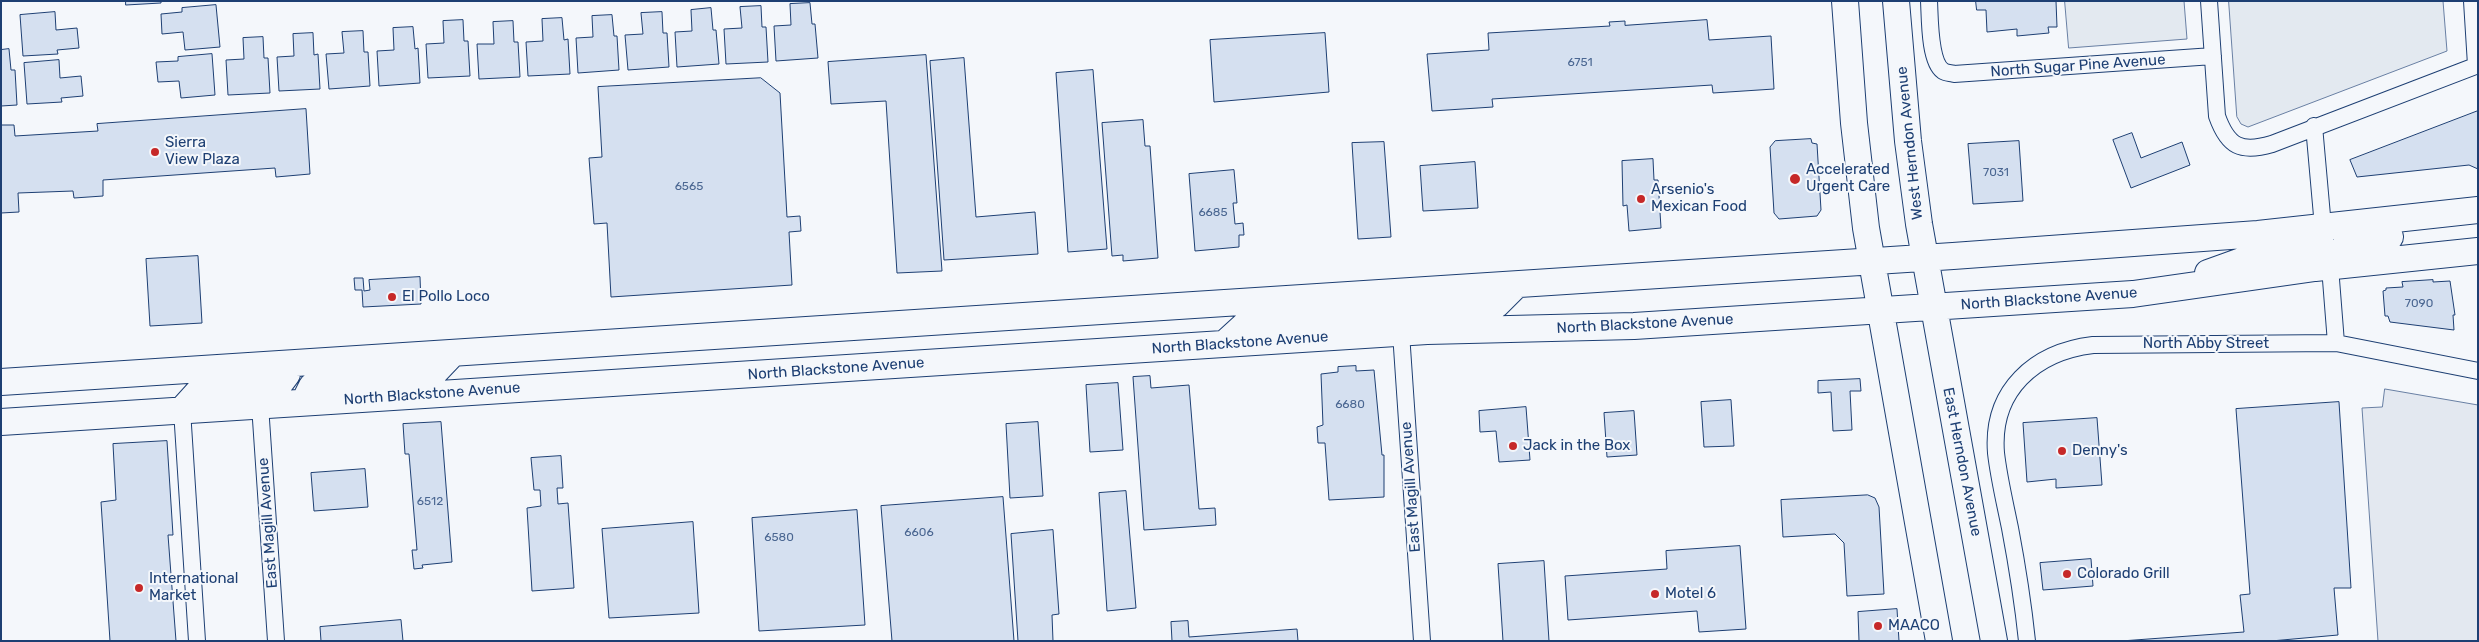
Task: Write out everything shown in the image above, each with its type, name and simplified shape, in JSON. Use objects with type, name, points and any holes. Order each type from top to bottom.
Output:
[{"type":"main road","points":[[1845,1],[1854,131],[1872,262],[1939,641]]},
{"type":"main road","name":"West Herndon Avenue","points":[[1896,1],[1908,141],[1932,296]]},
{"type":"main road","points":[[1,382],[2147,243],[2323,227],[2478,210]]},
{"type":"main road","points":[[2166,290],[2247,259],[2311,248],[2319,243],[2323,227]]},
{"type":"main road","points":[[2330,267],[2336,255],[2348,243],[2478,228]]},
{"type":"main road","name":"North Blackstone Avenue","points":[[1,422],[1401,333],[1642,326],[1878,298],[2134,294],[2330,267],[2478,251]]},
{"type":"main road","points":[[1401,333],[1403,324],[1416,314],[1496,305],[1516,284]]},
{"type":"main road","points":[[1224,344],[1247,323],[1375,315],[1402,305],[1414,291]]},
{"type":"main road","name":"East Herndon Avenue","points":[[1932,296],[1994,641]]},
{"type":"main road","points":[[304,402],[312,386],[321,381],[433,374],[453,353]]},
{"type":"main road","points":[[182,410],[201,389],[281,382],[287,374],[287,364]]},
{"type":"street","name":"North Sugar Pine Avenue","points":[[1929,1],[1932,44],[1936,62],[1943,71],[1954,74],[2212,56]]},
{"type":"street","points":[[2208,1],[2217,116],[2222,131],[2233,144],[2244,149],[2257,148],[2477,65],[2472,1]]},
{"type":"street","points":[[2314,126],[2323,227]]},
{"type":"street","points":[[2330,267],[2336,343]]},
{"type":"street","name":"East Magill Avenue","points":[[1401,333],[1422,641]]},
{"type":"street","name":"North Abby Street","points":[[2027,641],[2016,560],[1996,452],[1997,426],[2002,408],[2015,386],[2025,372],[2038,362],[2073,347],[2110,344],[2336,343],[2478,372]]},
{"type":"street","name":"East Magill Avenue","points":[[260,405],[276,641]]},
{"type":"street","points":[[182,410],[197,641]]},
{"type":"shaded area","points":[[2065,1],[2184,1],[2187,39],[2069,48]]},
{"type":"shaded area","points":[[2229,1],[2443,1],[2447,51],[2248,127],[2241,124],[2237,117]]},
{"type":"shaded area","points":[[2385,389],[2478,405],[2478,641],[2378,641],[2362,408],[2382,407]]},
{"type":"building","points":[[126,1],[161,1],[161,3],[126,5]]},
{"type":"building","points":[[1976,1],[2056,1],[2057,27],[2048,27],[2049,33],[2017,36],[2017,29],[1987,32],[1986,10],[1977,10]]},
{"type":"building","points":[[810,3],[812,24],[815,24],[818,58],[776,61],[774,26],[791,25],[790,4]]},
{"type":"building","points":[[216,5],[220,47],[185,50],[183,32],[162,34],[161,14],[182,12],[182,8]]},
{"type":"building","points":[[761,6],[762,27],[766,27],[768,62],[726,64],[724,29],[742,28],[740,7]]},
{"type":"building","points":[[711,8],[713,30],[716,30],[719,64],[677,67],[675,32],[692,31],[691,10]]},
{"type":"building","points":[[55,12],[56,30],[77,28],[79,48],[57,50],[58,54],[23,56],[20,15]]},
{"type":"building","points":[[662,12],[663,33],[667,33],[669,67],[628,70],[625,35],[643,34],[641,13]]},
{"type":"building","points":[[612,15],[614,36],[617,36],[619,70],[578,73],[576,38],[593,37],[592,16]]},
{"type":"building","points":[[562,18],[564,40],[568,39],[570,74],[528,76],[526,42],[543,41],[542,19]]},
{"type":"building","points":[[463,20],[464,41],[468,41],[470,76],[428,78],[426,44],[444,43],[443,21]]},
{"type":"building","points":[[1707,20],[1709,40],[1771,36],[1774,89],[1713,93],[1712,85],[1492,99],[1493,107],[1432,111],[1427,54],[1489,50],[1488,33],[1610,26],[1609,22],[1625,21],[1625,25]]},
{"type":"building","points":[[513,21],[514,42],[518,42],[520,77],[479,79],[477,44],[494,44],[493,22]]},
{"type":"building","points":[[413,27],[415,49],[418,48],[420,83],[379,86],[377,51],[394,50],[393,28]]},
{"type":"building","points":[[363,31],[364,52],[368,52],[370,86],[329,89],[326,54],[344,53],[342,32]]},
{"type":"building","points":[[313,33],[314,55],[318,54],[320,89],[279,91],[277,57],[294,56],[293,34]]},
{"type":"building","points":[[1325,33],[1329,92],[1214,102],[1210,40]]},
{"type":"building","points":[[263,37],[264,58],[268,58],[270,93],[228,95],[226,60],[244,59],[243,38]]},
{"type":"building","points":[[9,49],[11,70],[15,70],[17,105],[1,106],[1,50]]},
{"type":"building","points":[[212,54],[215,95],[181,98],[179,81],[158,82],[156,62],[178,61],[178,57]]},
{"type":"building","points":[[926,55],[942,271],[897,273],[886,101],[831,104],[828,62]]},
{"type":"building","points":[[964,58],[976,217],[1035,212],[1038,254],[944,260],[930,61]]},
{"type":"building","points":[[59,60],[60,78],[81,76],[83,96],[61,98],[62,102],[27,104],[24,63]]},
{"type":"building","points":[[1093,70],[1107,249],[1068,252],[1056,73]]},
{"type":"building","points":[[761,78],[780,93],[787,217],[800,216],[801,231],[789,232],[792,285],[611,297],[607,223],[594,224],[589,158],[602,157],[598,87]]},
{"type":"building","name":"Sierra View Plaza","points":[[306,109],[310,174],[276,177],[275,168],[103,180],[103,196],[74,198],[73,191],[18,193],[19,212],[1,213],[1,125],[14,125],[15,136],[98,131],[97,124]]},
{"type":"building","points":[[2478,111],[2478,169],[2469,165],[2357,177],[2350,160]]},
{"type":"building","points":[[1143,120],[1145,146],[1150,146],[1158,258],[1123,261],[1123,255],[1112,256],[1102,123]]},
{"type":"building","points":[[2132,133],[2141,158],[2182,142],[2190,165],[2131,188],[2113,140]]},
{"type":"building","name":"Accelerated Urgent Care","points":[[1811,139],[1812,143],[1817,144],[1821,210],[1817,216],[1779,219],[1774,213],[1770,147],[1775,141]]},
{"type":"building","points":[[2019,141],[2023,201],[1973,204],[1968,144]]},
{"type":"building","points":[[1384,142],[1391,237],[1358,239],[1352,143]]},
{"type":"building","name":"Arsenio's Mexican Food","points":[[1653,159],[1654,180],[1658,180],[1661,228],[1629,231],[1627,205],[1623,206],[1622,161]]},
{"type":"building","points":[[1475,162],[1478,208],[1423,211],[1420,166]]},
{"type":"building","points":[[1234,170],[1237,203],[1233,203],[1235,224],[1243,223],[1244,235],[1239,235],[1239,247],[1195,251],[1189,174]]},
{"type":"building","points":[[198,256],[202,323],[150,326],[146,259]]},
{"type":"building","name":"El Pollo Loco","points":[[420,277],[421,304],[363,307],[362,290],[355,290],[354,278],[363,278],[364,291],[370,290],[369,280]]},
{"type":"building","points":[[2433,280],[2433,282],[2450,281],[2455,315],[2453,315],[2454,330],[2390,322],[2388,316],[2385,316],[2383,291],[2386,288],[2403,287],[2402,282]]},
{"type":"building","points":[[1356,366],[1356,371],[1374,370],[1382,455],[1384,455],[1384,497],[1329,500],[1325,443],[1318,443],[1317,427],[1323,425],[1321,374],[1338,372],[1338,367]]},
{"type":"building","points":[[1150,376],[1151,388],[1189,385],[1199,509],[1215,508],[1216,525],[1144,530],[1133,377]]},
{"type":"building","points":[[1860,379],[1861,391],[1850,391],[1852,430],[1833,431],[1831,392],[1818,393],[1818,381]]},
{"type":"building","points":[[1118,383],[1123,450],[1090,452],[1086,385]]},
{"type":"building","points":[[1731,400],[1734,446],[1704,447],[1701,402]]},
{"type":"building","points":[[2339,402],[2351,588],[2334,588],[2338,635],[2271,641],[2121,641],[2244,632],[2240,595],[2250,594],[2236,409]]},
{"type":"building","name":"Jack in the Box","points":[[1526,407],[1530,460],[1499,462],[1496,431],[1480,432],[1479,411]]},
{"type":"building","points":[[1634,411],[1637,455],[1607,457],[1604,413]]},
{"type":"building","name":"Denny's","points":[[2097,418],[2102,485],[2056,488],[2056,479],[2027,482],[2023,423]]},
{"type":"building","points":[[441,422],[452,562],[422,565],[423,568],[414,569],[412,550],[417,550],[409,454],[405,454],[403,424]]},
{"type":"building","points":[[1038,422],[1043,496],[1010,498],[1006,424]]},
{"type":"building","name":"International Market","points":[[167,441],[173,535],[168,535],[176,641],[110,641],[101,502],[116,500],[113,444]]},
{"type":"building","points":[[561,456],[563,488],[557,488],[558,504],[568,503],[574,588],[532,591],[527,508],[541,506],[540,490],[534,490],[531,458]]},
{"type":"building","points":[[365,469],[368,507],[314,511],[311,473]]},
{"type":"building","points":[[1126,491],[1136,608],[1107,611],[1099,493]]},
{"type":"building","points":[[1868,495],[1875,498],[1879,507],[1884,594],[1847,596],[1844,543],[1835,534],[1783,537],[1781,500]]},
{"type":"building","points":[[1003,497],[1014,641],[892,641],[881,506]]},
{"type":"building","points":[[857,510],[865,625],[759,631],[752,518]]},
{"type":"building","points":[[693,522],[699,613],[609,618],[602,529]]},
{"type":"building","points":[[1053,530],[1059,614],[1052,615],[1053,641],[1018,641],[1011,534]]},
{"type":"building","name":"Motel 6","points":[[1740,546],[1746,629],[1699,632],[1697,611],[1568,620],[1565,576],[1667,569],[1666,551]]},
{"type":"building","name":"Colorado Grill","points":[[2091,559],[2093,586],[2043,590],[2040,563]]},
{"type":"building","points":[[1544,561],[1549,641],[1503,641],[1498,564]]},
{"type":"building","name":"MAACO","points":[[1897,609],[1899,641],[1859,641],[1858,612]]},
{"type":"building","points":[[401,620],[403,641],[321,641],[320,627]]},
{"type":"building","points":[[1188,621],[1189,637],[1297,629],[1298,641],[1172,641],[1171,622]]},
{"type":"place","name":"Sierra View Plaza","points":[[155,152]]},
{"type":"place","name":"Accelerated Urgent Care","points":[[1795,179]]},
{"type":"place","name":"Arsenio's Mexican Food","points":[[1641,199]]},
{"type":"place","name":"El Pollo Loco","points":[[392,297]]},
{"type":"place","name":"Jack in the Box","points":[[1513,446]]},
{"type":"place","name":"Denny's","points":[[2062,451]]},
{"type":"place","name":"Colorado Grill","points":[[2067,574]]},
{"type":"place","name":"International Market","points":[[139,588]]},
{"type":"place","name":"Motel 6","points":[[1655,594]]},
{"type":"place","name":"MAACO","points":[[1878,626]]}]
